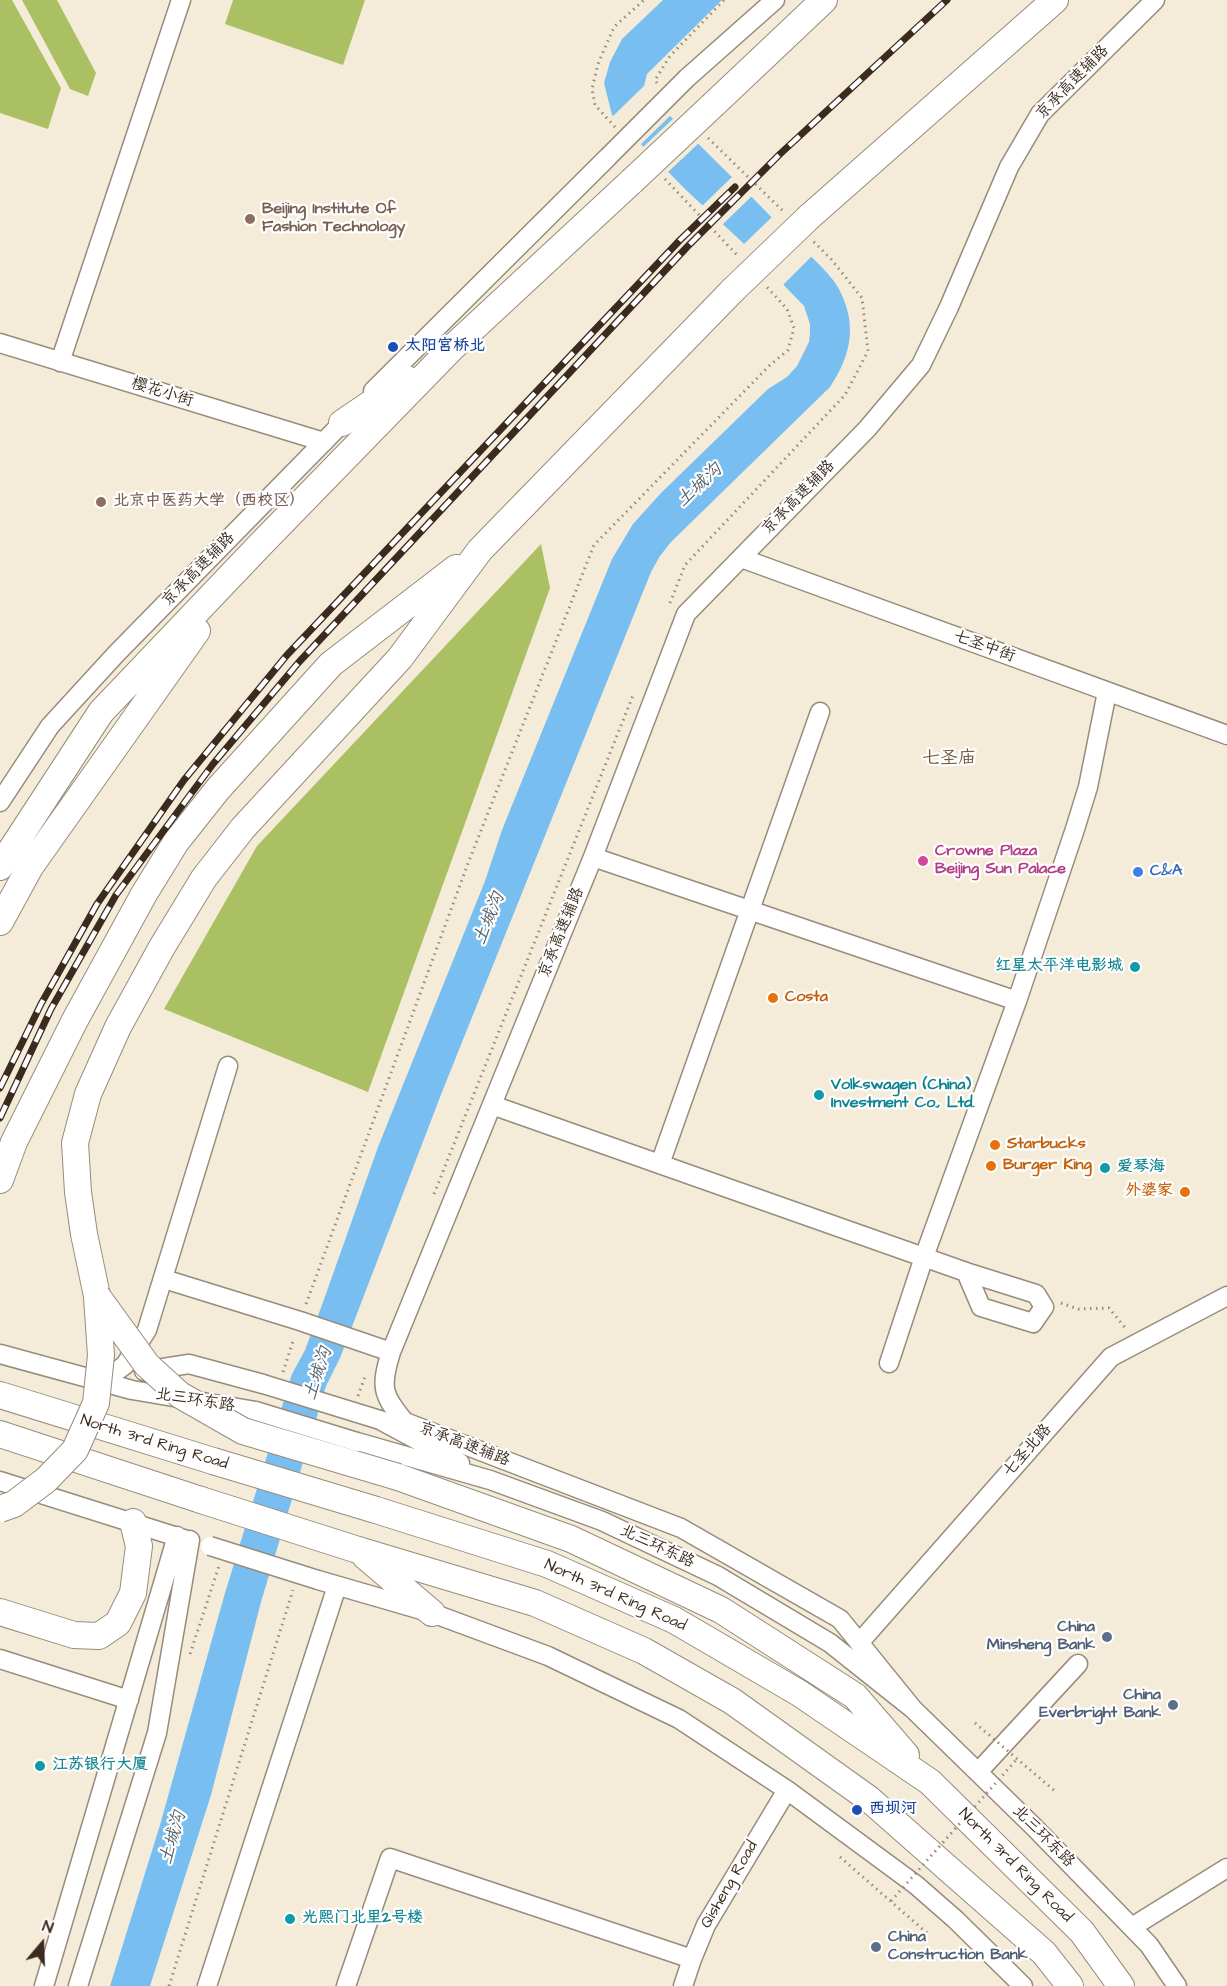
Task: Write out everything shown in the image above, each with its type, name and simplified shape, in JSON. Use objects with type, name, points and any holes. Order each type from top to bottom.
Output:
[{"type":"highway","points":[[0,867],[101,712],[452,348],[824,0]]},
{"type":"highway","points":[[0,1509],[14,1504],[46,1480],[75,1450],[96,1403],[101,1355],[97,1296],[84,1234],[78,1192],[75,1143],[88,1094],[118,1027],[162,947],[204,878],[243,828],[400,658],[480,550],[733,290],[808,217],[1048,7],[1065,0]]},
{"type":"highway","points":[[342,423],[452,348]]},
{"type":"highway","points":[[0,922],[30,867],[128,726],[261,544]]},
{"type":"highway","points":[[0,1180],[14,1142],[75,1020],[144,894],[176,842],[218,789],[331,664],[480,550]]},
{"type":"highway","points":[[97,1296],[147,1365],[180,1395],[243,1431],[398,1477],[571,1539],[721,1610],[855,1696],[930,1782]]},
{"type":"highway","name":"North 3rd Ring Road","points":[[0,1395],[547,1564],[675,1620],[799,1693],[930,1782],[1082,1932],[1121,1986]]},
{"type":"highway","points":[[0,1434],[358,1550],[535,1602],[644,1651],[732,1701],[869,1799],[1044,1953],[1070,1986]]},
{"type":"highway","points":[[0,1612],[75,1635],[99,1636],[118,1623],[133,1593],[139,1546],[133,1522]]},
{"type":"highway","points":[[358,1550],[432,1613]]},
{"type":"street","points":[[60,362],[181,0]]},
{"type":"street","name":"京承高速辅路","points":[[0,802],[50,726],[116,654],[342,423],[687,78],[775,0]]},
{"type":"street","name":"京承高速辅路","points":[[913,1709],[840,1619],[681,1528],[405,1422],[385,1394],[384,1375],[593,857],[686,614],[867,429],[921,365],[949,307],[1009,167],[1040,114],[1155,0]]},
{"type":"street","name":"樱花小街","points":[[0,343],[324,442]]},
{"type":"street","name":"七圣中街","points":[[741,558],[1227,735]]},
{"type":"street","points":[[889,1363],[924,1257],[1017,1000],[1088,787],[1107,692]]},
{"type":"street","points":[[660,1164],[820,712]]},
{"type":"street","points":[[593,857],[1017,1000]]},
{"type":"street","points":[[114,1373],[125,1365],[147,1330],[228,1066]]},
{"type":"street","points":[[492,1105],[966,1272],[1036,1294],[1044,1307],[1033,1323],[981,1307],[966,1272]]},
{"type":"street","points":[[164,1279],[305,1322],[391,1353]]},
{"type":"street","name":"七圣北路","points":[[859,1642],[1112,1357],[1227,1296]]},
{"type":"street","name":"北三环东路","points":[[0,1354],[132,1390],[256,1410],[490,1480],[602,1521],[718,1576],[830,1643],[913,1709],[1132,1927],[1149,1945],[1177,1986]]},
{"type":"street","points":[[50,1369],[114,1373],[189,1364],[380,1420],[490,1480]]},
{"type":"street","points":[[0,1481],[432,1613],[548,1656],[679,1719],[787,1790],[916,1885],[956,1920],[1023,1986]]},
{"type":"street","points":[[44,1986],[129,1700],[184,1538]]},
{"type":"street","points":[[78,1986],[157,1732],[184,1538]]},
{"type":"street","points":[[207,1986],[338,1586]]},
{"type":"street","points":[[0,1659],[129,1700]]},
{"type":"street","points":[[978,1773],[1078,1664]]},
{"type":"street","name":"Qisheng Road","points":[[683,1986],[706,1925],[787,1790]]},
{"type":"street","points":[[346,1986],[390,1858],[692,1959]]},
{"type":"street","points":[[1132,1927],[1227,1868]]},
{"type":"path","points":[[615,127],[595,105],[592,89],[598,64],[614,27],[644,0]]},
{"type":"path","points":[[664,179],[738,257]]},
{"type":"path","points":[[282,1376],[305,1322],[467,866],[594,545],[769,366],[788,350],[794,328],[787,309],[763,283]]},
{"type":"path","points":[[668,608],[686,565]]},
{"type":"path","points":[[431,1200],[638,685]]},
{"type":"path","points":[[1036,1294],[1078,1309],[1109,1308],[1138,1343]]},
{"type":"path","points":[[188,1662],[220,1564]]},
{"type":"path","points":[[169,1986],[286,1609]]},
{"type":"path","points":[[975,1723],[1056,1792]]},
{"type":"path","points":[[891,1901],[1017,1759]]},
{"type":"path","points":[[840,1857],[927,1933]]},
{"type":"green space","points":[[0,0],[12,0],[61,88],[48,129],[0,113]]},
{"type":"green space","points":[[22,0],[57,0],[96,73],[88,96],[70,89]]},
{"type":"green space","points":[[233,0],[365,0],[343,65],[225,24]]},
{"type":"green space","points":[[541,544],[550,588],[368,1092],[164,1009],[257,846]]},
{"type":"water","name":"土城沟","points":[[663,0],[722,0],[647,74],[644,86],[648,94],[833,280],[839,288],[849,318],[850,337],[846,354],[830,387],[671,542],[651,572],[442,1092],[340,1358],[326,1386],[261,1602],[211,1795],[150,1986],[110,1986],[160,1825],[225,1593],[292,1374],[305,1350],[378,1147],[485,881],[502,830],[612,559],[633,524],[661,493],[768,389],[787,377],[797,366],[809,342],[810,324],[804,306],[612,115],[604,83],[610,62],[622,39]]},
{"type":"pier","points":[[648,82],[651,93],[672,114],[639,146],[611,118]]},
{"type":"pier","points":[[675,117],[700,142],[666,174],[641,149]]},
{"type":"pier","points":[[735,174],[754,194],[721,226],[701,207]]},
{"type":"pier","points":[[774,215],[813,255],[781,287],[742,246]]},
{"type":"railway","points":[[0,1118],[51,1009],[116,895],[213,764],[299,662],[687,247],[780,154],[947,0]]},
{"type":"railway","points":[[0,1088],[41,1004],[97,904],[184,780],[287,655],[680,240],[735,187]]},
{"type":"place","name":"Beijing Institute Of Fashion Technology","points":[[250,219]]},
{"type":"place","name":"太阳宫桥北","points":[[393,347]]},
{"type":"place","name":"北京中医药大学（西校区）","points":[[101,502]]},
{"type":"place","name":"Crowne Plaza Beijing Sun Palace","points":[[923,861]]},
{"type":"place","name":"C&A","points":[[1138,872]]},
{"type":"place","name":"红星太平洋电影城","points":[[1135,967]]},
{"type":"place","name":"Costa","points":[[773,998]]},
{"type":"place","name":"Volkswagen (China) Investment Co., Ltd.","points":[[819,1095]]},
{"type":"place","name":"Starbucks","points":[[995,1145]]},
{"type":"place","name":"Burger King","points":[[991,1166]]},
{"type":"place","name":"爱琴海","points":[[1105,1168]]},
{"type":"place","name":"外婆家","points":[[1185,1192]]},
{"type":"place","name":"China Minsheng Bank","points":[[1107,1637]]},
{"type":"place","name":"China Everbright Bank","points":[[1173,1705]]},
{"type":"place","name":"江苏银行大厦","points":[[40,1766]]},
{"type":"place","name":"西坝河","points":[[857,1810]]},
{"type":"place","name":"光熙门北里2号楼","points":[[290,1919]]},
{"type":"place","name":"China Construction Bank","points":[[876,1947]]},
{"type":"district","name":"七圣庙","points":[[949,759]]}]
